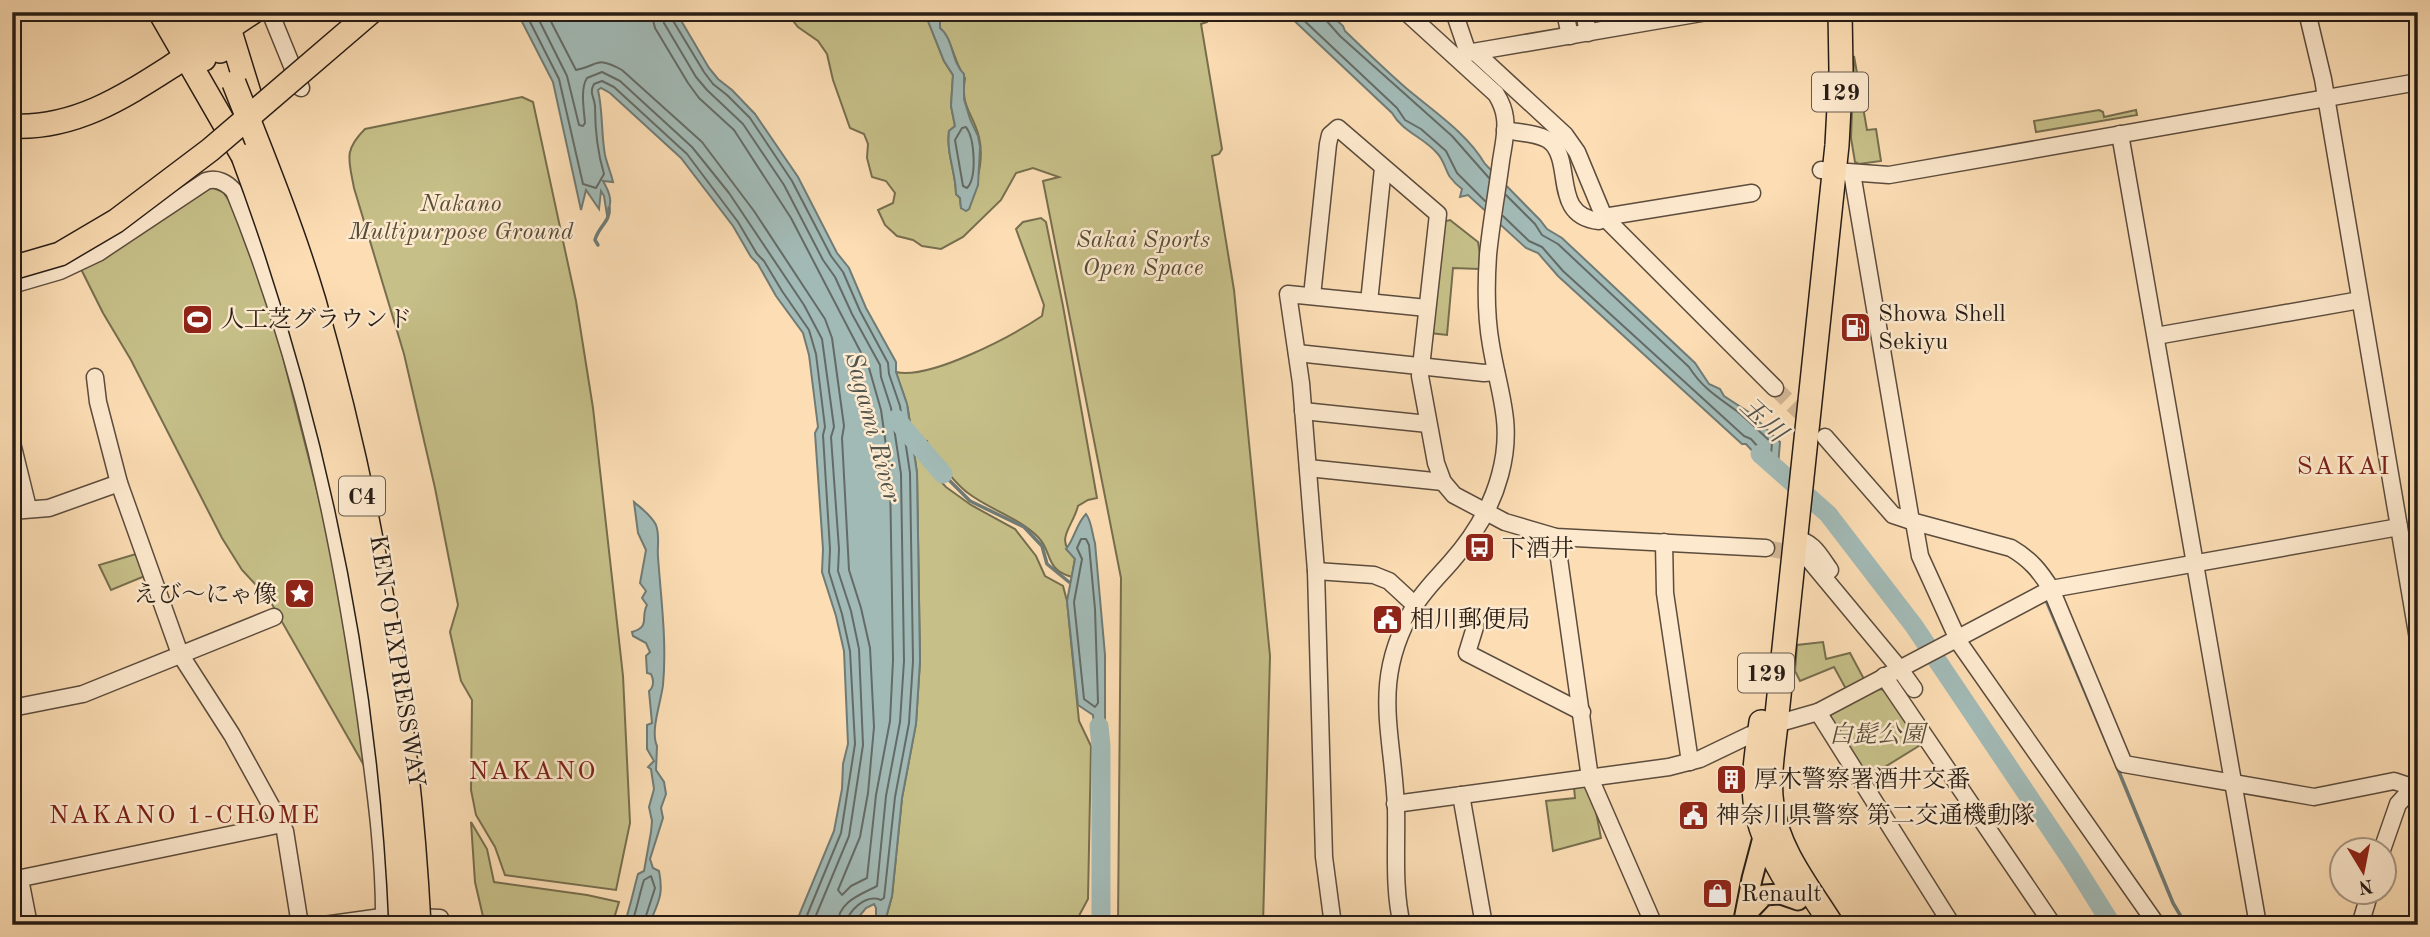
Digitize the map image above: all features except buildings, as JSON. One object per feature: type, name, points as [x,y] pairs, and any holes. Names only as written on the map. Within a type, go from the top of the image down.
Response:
[{"type":"highway","points":[[160,12],[243,156]]},
{"type":"highway","name":"KEN-O EXPRESSWAY","points":[[183,12],[243,156],[270,229],[317,381],[354,539],[383,708],[399,866],[390,922]]},
{"type":"highway","name":"KEN-O EXPRESSWAY","points":[[203,12],[260,148],[313,300],[351,449],[399,696],[429,921]]},
{"type":"highway","points":[[223,12],[305,264],[313,300]]},
{"type":"highway","points":[[12,126],[49,125],[103,108],[253,12]]},
{"type":"highway","points":[[12,268],[60,254],[116,221],[210,150],[372,12]]},
{"type":"highway","name":"129","points":[[1826,12],[1836,172]]},
{"type":"highway","name":"129","points":[[1814,925],[1776,864],[1757,811],[1754,787],[1767,730],[1808,434],[1836,172],[1841,70],[1840,12]]},
{"type":"highway","name":"129","points":[[1795,532],[1767,730],[1772,806],[1785,846],[1832,925]]},
{"type":"main road","points":[[1744,920],[1772,806]]},
{"type":"main road","points":[[1744,920],[1752,905],[1764,895],[1781,894],[1798,900]]},
{"type":"street","points":[[270,12],[301,88]]},
{"type":"street","points":[[1406,12],[1467,56],[1565,135],[1577,152],[1604,217],[1776,388]]},
{"type":"street","points":[[1402,925],[1397,898],[1395,804],[1387,734],[1387,693],[1397,642],[1426,590],[1465,545],[1487,513],[1506,445],[1504,404],[1488,325],[1490,243],[1505,114],[1500,100],[1467,56],[1454,12]]},
{"type":"street","points":[[1565,12],[1570,36]]},
{"type":"street","points":[[1584,12],[1588,33]]},
{"type":"street","points":[[1467,56],[1588,33],[1627,19],[1707,12]]},
{"type":"street","points":[[2307,12],[2326,98],[2418,639]]},
{"type":"street","points":[[2157,925],[1954,639],[1920,556],[1836,172],[1889,175],[2418,82]]},
{"type":"street","points":[[1312,296],[1330,135],[1338,128],[1438,214],[1420,376],[1436,463],[1443,482],[1454,495],[1504,522],[1556,537],[1766,548]]},
{"type":"street","points":[[2120,134],[2258,925]]},
{"type":"street","points":[[1504,137],[1542,137],[1551,142],[1557,151],[1567,198],[1573,207],[1590,220],[1599,221],[1604,217],[1752,193]]},
{"type":"street","points":[[1369,302],[1383,168]]},
{"type":"street","points":[[12,285],[60,271],[98,253],[206,181],[226,183],[234,191],[282,322],[316,451],[343,573],[373,770],[390,922]]},
{"type":"street","points":[[1333,925],[1324,858],[1316,571],[1303,411],[1288,294],[1427,308]]},
{"type":"street","points":[[2156,336],[2360,300]]},
{"type":"street","points":[[1297,353],[1421,367],[1496,372]]},
{"type":"street","points":[[95,377],[98,402],[119,483],[180,654],[232,734],[282,824],[290,852],[300,925]]},
{"type":"street","points":[[1303,411],[1428,424]]},
{"type":"street","points":[[1808,434],[1893,515],[1914,525],[2011,548],[2037,567],[2051,589],[2124,764],[2314,797],[2394,782],[2415,785]]},
{"type":"street","points":[[12,443],[20,510],[49,508],[119,483]]},
{"type":"street","points":[[1308,468],[1443,482]]},
{"type":"street","points":[[1395,804],[1690,762],[1750,735],[1818,712],[2051,589],[2399,527]]},
{"type":"street","points":[[1795,532],[1814,548],[1852,600],[1847,605],[1902,667],[1914,689]]},
{"type":"street","points":[[1556,537],[1583,712],[1590,778],[1649,923]]},
{"type":"street","points":[[1664,542],[1665,593],[1690,762]]},
{"type":"street","points":[[1316,571],[1374,575],[1389,581],[1415,606]]},
{"type":"street","points":[[12,708],[83,694],[274,617]]},
{"type":"street","points":[[1475,627],[1467,653],[1583,712]]},
{"type":"street","points":[[1884,676],[2053,925]]},
{"type":"street","points":[[1818,712],[1952,925]]},
{"type":"street","points":[[2387,836],[2398,804],[2415,785]]},
{"type":"street","points":[[1461,795],[1483,925]]},
{"type":"street","points":[[29,925],[16,879],[282,824]]},
{"type":"street","points":[[2360,925],[2366,906]]},
{"type":"street","points":[[324,925],[429,921]]},
{"type":"green space","name":"Sakai Sports Open Space","points":[[786,12],[921,12],[928,21],[944,61],[953,75],[951,106],[955,126],[949,131],[949,147],[956,194],[960,198],[961,208],[969,209],[980,165],[981,147],[964,96],[965,78],[933,12],[1207,12],[1207,22],[1201,24],[1222,149],[1219,154],[1212,156],[1234,290],[1270,656],[1263,925],[1118,925],[1121,578],[1043,181],[1059,177],[1033,168],[1016,173],[1001,200],[963,237],[941,249],[922,246],[913,240],[897,236],[885,225],[878,210],[893,203],[895,193],[886,181],[872,177],[867,158],[868,144],[864,134],[850,128],[827,54],[818,41],[798,27]]},
{"type":"green space","points":[[1854,56],[1867,130],[1876,129],[1881,161],[1859,164],[1855,162],[1851,138]]},
{"type":"green space","name":"Nakano Multipurpose Ground","points":[[522,97],[533,102],[576,301],[593,408],[623,676],[630,823],[616,890],[505,875],[495,847],[476,815],[471,790],[472,700],[461,681],[450,632],[458,605],[435,488],[404,354],[354,188],[349,163],[353,144],[365,129]]},
{"type":"green space","points":[[2099,110],[2104,117],[2136,110],[2137,115],[2036,132],[2034,121]]},
{"type":"green space","points":[[211,187],[223,192],[237,212],[274,322],[337,569],[366,769],[269,599],[242,570],[222,538],[80,267]]},
{"type":"green space","points":[[1041,218],[1046,222],[1063,306],[1097,498],[1078,506],[1066,533],[1066,545],[1075,558],[1072,577],[1063,574],[1053,565],[1043,543],[1030,530],[962,488],[928,448],[927,441],[916,436],[896,372],[911,373],[949,363],[992,345],[1042,316],[1044,305],[1016,229],[1023,222]]},
{"type":"green space","points":[[1450,220],[1478,242],[1480,254],[1479,269],[1453,268],[1447,335],[1430,333],[1442,222]]},
{"type":"green space","points":[[914,452],[946,487],[971,505],[1015,529],[1036,556],[1045,576],[1063,586],[1067,601],[1079,721],[1091,746],[1088,899],[1074,925],[884,925],[892,896],[902,798],[916,723],[920,661],[917,473]]},
{"type":"green space","points":[[136,554],[145,576],[111,590],[99,565]]},
{"type":"green space","points":[[1823,642],[1826,659],[1850,653],[1864,679],[1846,689],[1834,667],[1800,681],[1795,671],[1797,645]]},
{"type":"green space","name":"白髭公園","points":[[1879,689],[1885,690],[1922,744],[1867,778],[1830,720],[1832,711]]},
{"type":"green space","points":[[1574,787],[1588,788],[1594,801],[1601,838],[1553,851],[1546,801],[1575,798]]},
{"type":"green space","points":[[471,822],[487,849],[494,882],[619,902],[612,925],[485,925],[475,882]]},
{"type":"water","name":"Sagami River","points":[[517,12],[676,12],[709,68],[755,114],[798,177],[837,253],[849,268],[866,308],[896,362],[896,372],[907,404],[917,473],[920,661],[916,724],[902,798],[892,896],[884,925],[876,925],[874,904],[866,908],[852,925],[795,925],[834,831],[848,744],[844,651],[822,572],[823,549],[815,433],[818,427],[809,355],[803,333],[776,296],[733,226],[681,158],[610,93],[601,88],[598,90],[604,147],[613,182],[603,181],[609,194],[610,206],[607,215],[601,191],[599,209],[586,190],[581,210],[553,82]]},
{"type":"water","points":[[921,12],[933,12],[940,22],[940,28],[948,38],[964,74],[964,99],[980,147],[978,185],[966,211],[961,208],[960,198],[956,194],[949,147],[949,131],[955,126],[951,106],[953,75],[944,61],[928,21]]},
{"type":"water","points":[[1285,12],[1328,12],[1390,74],[1459,132],[1485,164],[1547,229],[1562,238],[1695,363],[1709,384],[1720,389],[1724,396],[1750,413],[1780,442],[1777,478],[1746,444],[1742,444],[1558,276],[1538,253],[1526,248],[1468,195],[1460,197],[1462,189],[1450,177],[1437,153],[1402,125]]},
{"type":"water","points":[[634,502],[652,518],[657,529],[664,637],[663,685],[655,740],[656,770],[664,782],[666,794],[661,808],[663,818],[650,859],[653,868],[659,871],[661,887],[649,925],[624,925],[638,874],[644,871],[652,821],[649,807],[654,789],[651,769],[648,767],[654,761],[647,749],[647,725],[652,723],[649,691],[653,681],[651,674],[647,673],[646,656],[650,652],[646,643],[633,636],[632,632],[643,624],[647,605],[642,598],[646,591],[640,583],[646,550],[638,533]]},
{"type":"water","points":[[1086,514],[1095,543],[1105,655],[1105,752],[1099,752],[1096,748],[1093,715],[1078,705],[1067,601],[1075,559],[1066,549]]},
{"type":"waterway","points":[[598,245],[595,240],[608,217],[609,208]]},
{"type":"waterway","name":"Sagami River","points":[[896,419],[943,474]]},
{"type":"waterway","name":"玉川","points":[[1760,454],[1828,514],[1914,626],[2112,925]]},
{"type":"waterway","points":[[943,474],[970,501],[1024,527],[1042,546],[1047,564],[1069,582]]},
{"type":"waterway","points":[[2046,600],[2111,753]]},
{"type":"waterway","points":[[1099,726],[1101,925]]},
{"type":"waterway","points":[[2117,767],[2173,903],[2186,925]]},
{"type":"tunnel","points":[[1775,388],[1811,423]]},
{"type":"tunnel","points":[[1766,548],[1803,555]]},
{"type":"place","name":"人工芝グラウンド","points":[[197,319]]},
{"type":"place","name":"Showa Shell Sekiyu","points":[[1855,327]]},
{"type":"place","name":"下酒井","points":[[1479,548]]},
{"type":"place","name":"えび～にゃ像","points":[[300,594]]},
{"type":"place","name":"相川郵便局","points":[[1387,619]]},
{"type":"place","name":"厚木警察署酒井交番","points":[[1731,779]]},
{"type":"place","name":"神奈川県警察 第二交通機動隊","points":[[1693,815]]},
{"type":"place","name":"Renault","points":[[1718,893]]},
{"type":"district","name":"SAKAI","points":[[2344,465]]},
{"type":"district","name":"NAKANO","points":[[533,770]]},
{"type":"district","name":"NAKANO 1-CHOME","points":[[185,814]]}]
